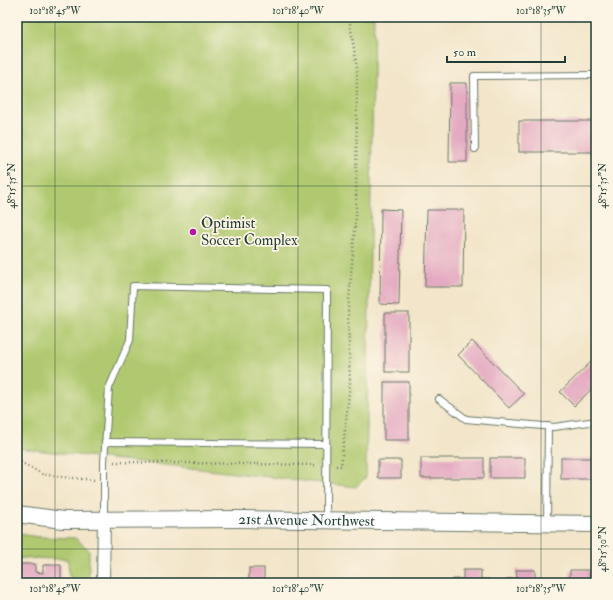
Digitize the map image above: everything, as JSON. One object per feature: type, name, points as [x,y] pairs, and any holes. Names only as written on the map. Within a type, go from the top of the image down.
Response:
[{"type":"street","name":"21st Avenue Northwest","points":[[17,514],[63,520],[326,520],[596,524]]},
{"type":"street","points":[[103,583],[104,520]]},
{"type":"lane","points":[[475,148],[474,76],[596,75]]},
{"type":"lane","points":[[104,520],[103,480],[110,388],[130,340],[133,286],[327,290],[326,520]]},
{"type":"lane","points":[[439,399],[466,419],[554,427],[596,421]]},
{"type":"lane","points":[[547,524],[548,426]]},
{"type":"lane","points":[[105,442],[326,444]]},
{"type":"path","points":[[104,462],[341,466],[350,384],[348,312],[356,215],[357,68],[349,17]]},
{"type":"path","points":[[17,460],[42,474],[62,478],[103,480]]},
{"type":"green space","name":"Optimist Soccer Complex","points":[[17,17],[374,17],[366,477],[356,487],[17,448]]},
{"type":"green space","points":[[17,534],[40,537],[75,538],[89,550],[89,583],[82,583],[69,576],[68,559],[17,558]]},
{"type":"building","points":[[450,83],[467,83],[467,162],[449,162]]},
{"type":"building","points":[[519,121],[596,121],[596,152],[519,152]]},
{"type":"building","points":[[381,209],[401,210],[399,305],[380,304]]},
{"type":"building","points":[[427,210],[464,210],[463,287],[425,287]]},
{"type":"building","points":[[385,313],[409,313],[409,372],[385,372]]},
{"type":"building","points":[[472,341],[524,394],[509,408],[458,355]]},
{"type":"building","points":[[596,357],[596,385],[574,406],[560,392]]},
{"type":"building","points":[[384,382],[409,382],[409,440],[384,440]]},
{"type":"building","points":[[421,458],[484,458],[484,478],[421,478]]},
{"type":"building","points":[[490,458],[525,458],[525,478],[490,478]]},
{"type":"building","points":[[561,458],[595,458],[595,479],[561,479]]},
{"type":"building","points":[[378,460],[401,460],[401,478],[378,478]]},
{"type":"building","points":[[17,564],[35,564],[35,572],[43,573],[43,565],[61,565],[61,583],[17,583]]},
{"type":"building","points":[[249,568],[264,568],[264,580],[249,580]]},
{"type":"building","points":[[463,570],[481,570],[481,579],[490,579],[490,583],[453,583],[453,579],[463,579]]},
{"type":"building","points":[[516,570],[535,570],[535,579],[545,579],[545,583],[507,583],[507,579],[517,579]]},
{"type":"building","points":[[570,570],[589,570],[589,579],[596,579],[596,583],[561,583],[561,579],[570,579]]},
{"type":"place","name":"Optimist Soccer Complex","points":[[193,232]]}]
